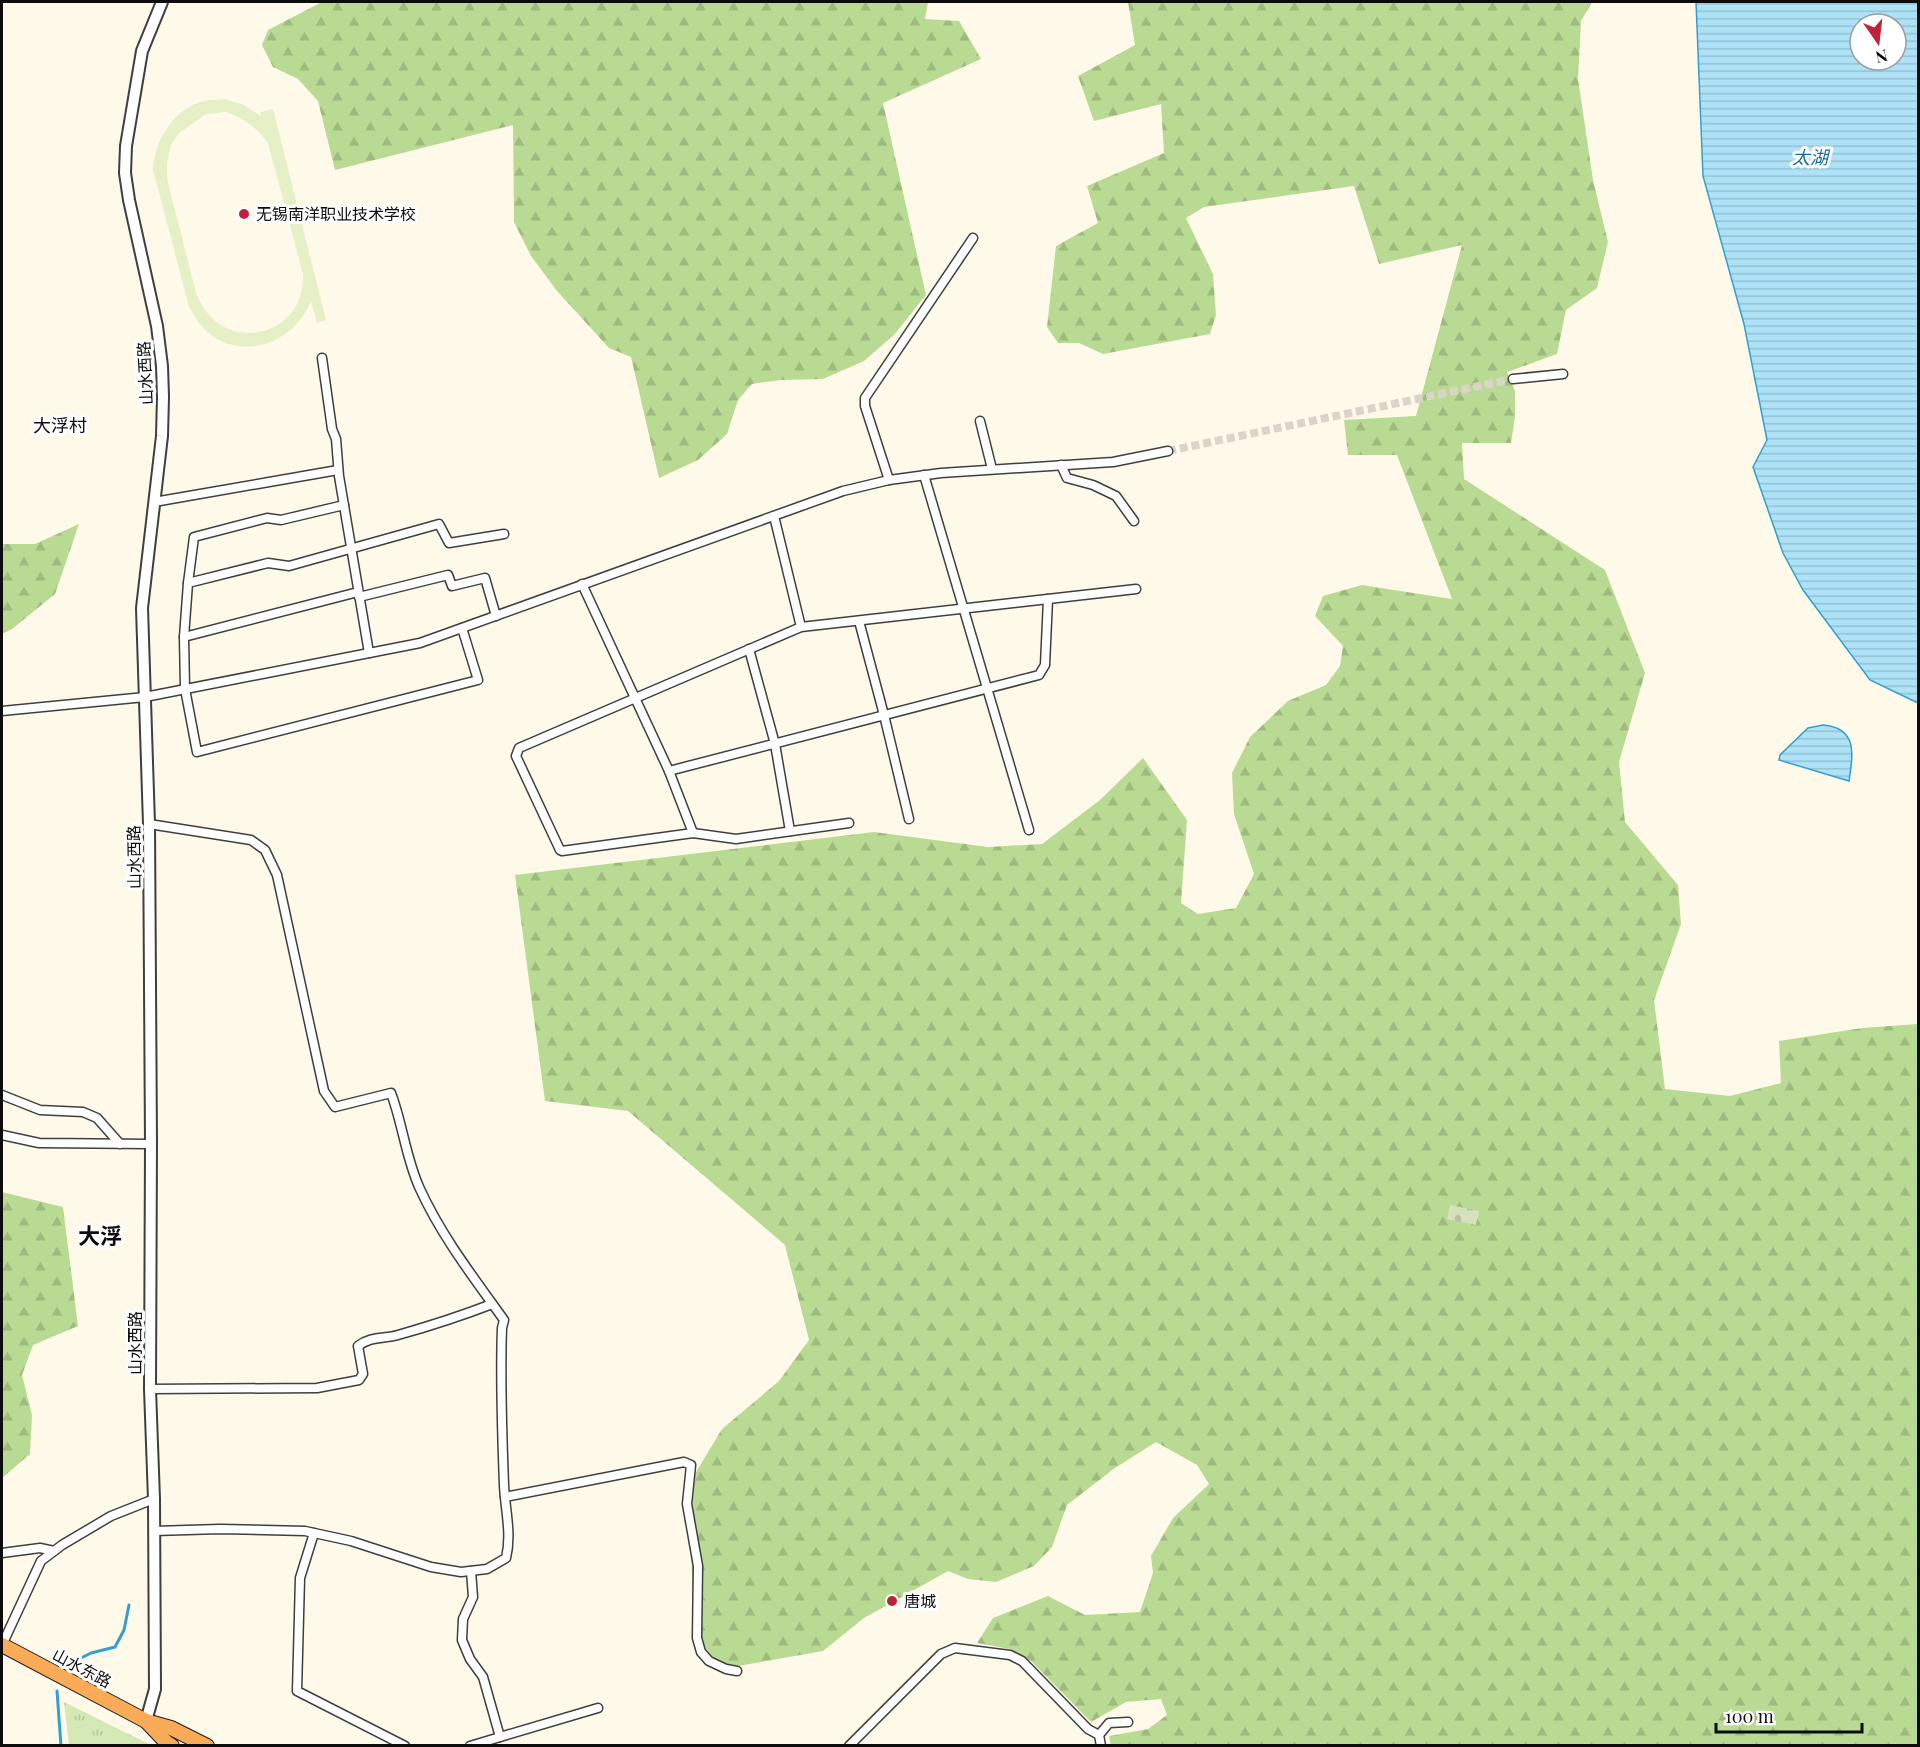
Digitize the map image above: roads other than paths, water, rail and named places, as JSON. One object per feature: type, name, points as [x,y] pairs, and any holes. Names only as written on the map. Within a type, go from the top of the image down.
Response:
[{"type":"highway","name":"山水东路","points":[[2,1645],[146,1721],[171,1728],[207,1746]]},
{"type":"highway","name":"山水东路","points":[[146,1721],[172,1746]]},
{"type":"street","name":"山水西路","points":[[146,1721],[155,1689],[154,1499],[150,1389],[149,824],[142,608],[162,436],[162,366],[157,326],[125,172],[126,146],[142,51],[162,2]]},
{"type":"street","points":[[889,480],[865,406],[865,398],[973,238]]},
{"type":"street","points":[[322,358],[332,429],[336,439],[338,470],[369,653]]},
{"type":"street","points":[[1513,379],[1563,374]]},
{"type":"street","points":[[980,421],[992,469]]},
{"type":"street","points":[[2,711],[145,697],[420,643],[843,491],[889,480],[992,469],[1113,462],[1168,451]]},
{"type":"street","points":[[1061,465],[1067,478],[1093,485],[1116,496],[1134,521]]},
{"type":"street","points":[[154,502],[338,470]]},
{"type":"street","points":[[924,475],[1029,830]]},
{"type":"street","points":[[344,505],[281,520],[267,518],[194,537],[184,637],[185,689],[197,752],[478,680],[462,628]]},
{"type":"street","points":[[774,516],[801,627]]},
{"type":"street","points":[[188,583],[268,563],[289,566],[439,524],[449,543],[504,534]]},
{"type":"street","points":[[184,637],[359,594],[448,575],[452,586],[485,578],[496,616]]},
{"type":"street","points":[[582,585],[669,771],[693,833]]},
{"type":"street","points":[[849,823],[735,839],[693,833],[560,850],[516,756],[519,748],[801,627],[1136,589]]},
{"type":"street","points":[[669,771],[1039,675],[1046,665],[1048,599]]},
{"type":"street","points":[[859,621],[909,819]]},
{"type":"street","points":[[749,650],[775,744],[790,831]]},
{"type":"street","points":[[149,824],[251,840],[265,850],[277,875],[324,1091],[335,1107],[391,1093],[398,1112],[406,1153],[420,1189],[451,1247],[504,1320],[500,1377],[509,1545],[506,1558],[487,1569],[461,1572],[431,1567],[351,1541],[305,1531],[219,1529],[154,1531]]},
{"type":"street","points":[[2,1095],[40,1110],[83,1112],[97,1118],[120,1144]]},
{"type":"street","points":[[2,1135],[39,1143],[151,1144]]},
{"type":"street","points":[[150,1389],[317,1388],[359,1380],[363,1374],[358,1346],[367,1339],[393,1336],[458,1318],[492,1304]]},
{"type":"street","points":[[505,1497],[684,1462],[691,1464],[687,1504],[698,1566],[697,1638],[701,1652],[709,1661],[726,1670],[737,1671]]},
{"type":"street","points":[[2,1645],[41,1561],[111,1516],[154,1499]]},
{"type":"street","points":[[314,1533],[300,1578],[297,1691],[405,1746]]},
{"type":"street","points":[[2,1552],[40,1548],[54,1551]]},
{"type":"street","points":[[471,1571],[473,1596],[463,1619],[462,1640],[470,1659],[483,1677],[500,1737]]},
{"type":"street","points":[[849,1746],[941,1654],[955,1648],[1010,1655],[1022,1661],[1088,1729],[1099,1735]]},
{"type":"street","points":[[470,1746],[598,1708]]},
{"type":"street","points":[[1099,1735],[1109,1723],[1128,1722]]},
{"type":"street","points":[[1099,1735],[1101,1746]]},
{"type":"water","name":"太湖","points":[[1696,2],[1918,2],[1918,703],[1870,680],[1803,590],[1783,553],[1753,467],[1767,440],[1744,324],[1703,176]]},
{"type":"water","points":[[1823,725],[1834,727],[1848,737],[1852,752],[1849,781],[1779,760],[1780,755],[1808,728]]},
{"type":"waterway","points":[[71,1663],[91,1653],[115,1647],[124,1630],[129,1605]]},
{"type":"waterway","points":[[57,1691],[61,1746]]},
{"type":"tunnel","points":[[1168,451],[1513,379]]},
{"type":"place","name":"无锡南洋职业技术学校","points":[[244,214]]},
{"type":"place","name":"唐城","points":[[892,1601]]},
{"type":"district","name":"大浮村","points":[[60,426]]},
{"type":"district","name":"大浮","points":[[100,1236]]}]
